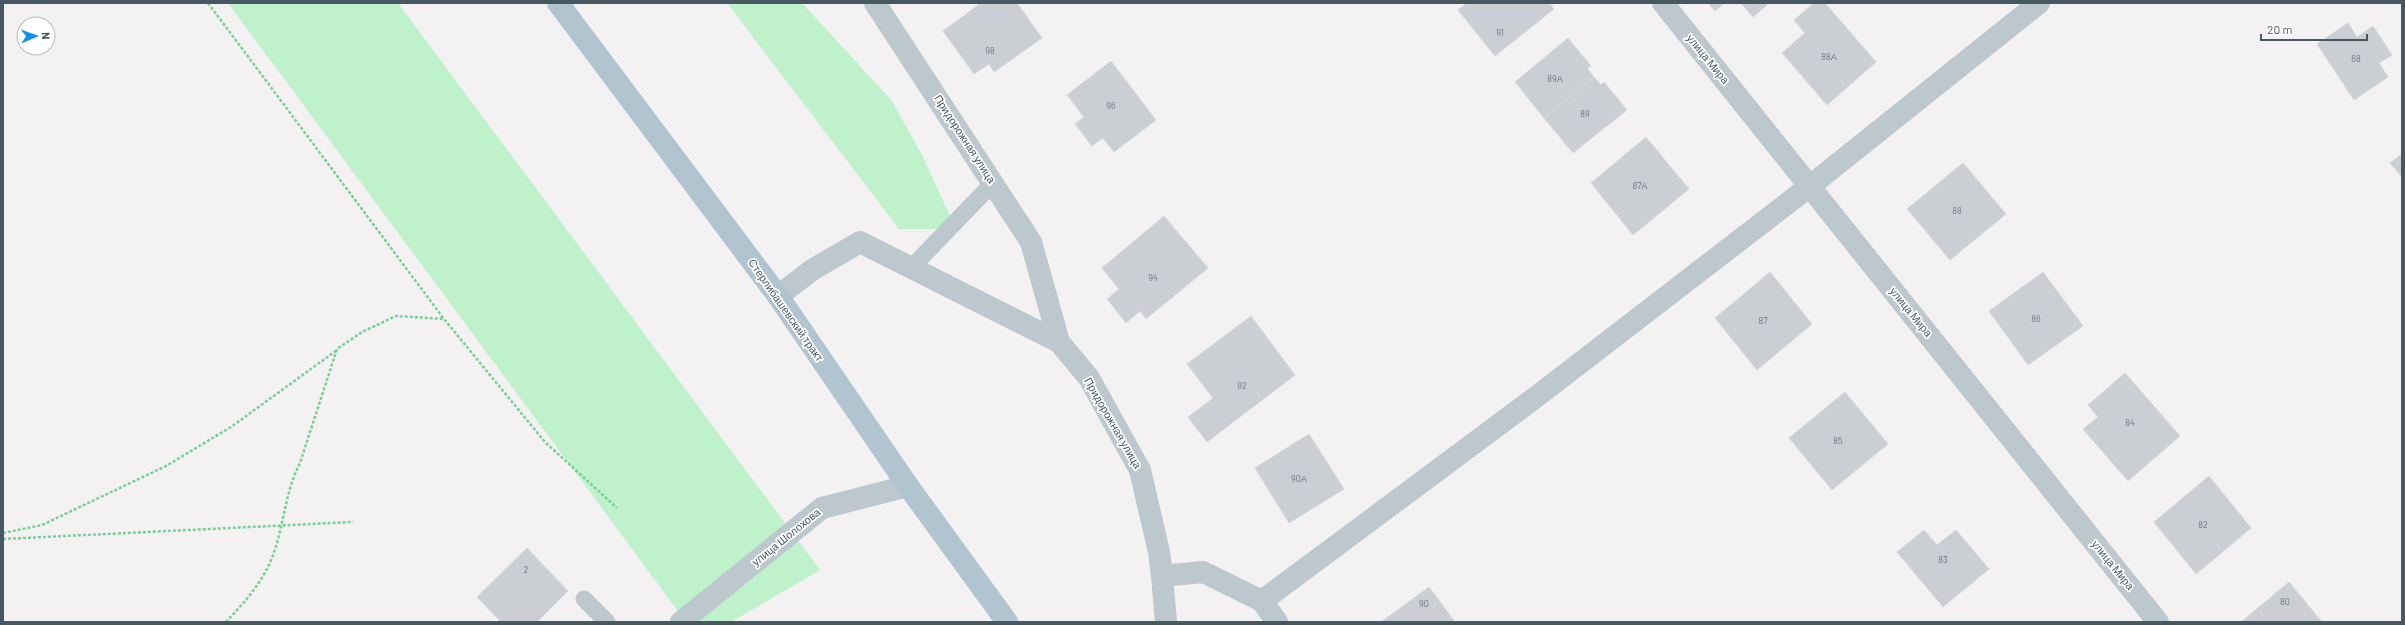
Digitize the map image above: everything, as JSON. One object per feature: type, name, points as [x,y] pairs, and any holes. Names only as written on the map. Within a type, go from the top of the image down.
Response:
[{"type":"main road","name":"Стерлибашевский тракт","points":[[558,3],[778,296],[908,486],[1007,622]]},
{"type":"street","name":"Придорожная улица","points":[[875,3],[994,182],[1031,242],[1059,342],[1089,378],[1140,470],[1159,552],[1166,622]]},
{"type":"street","name":"улица Мира","points":[[1663,3],[2158,622]]},
{"type":"street","points":[[1262,601],[1536,397],[1810,186],[2039,3]]},
{"type":"street","points":[[778,296],[812,270],[860,242],[1059,342]]},
{"type":"street","name":"улица Шолохова","points":[[681,622],[822,508],[908,486]]},
{"type":"street","points":[[1162,576],[1203,572],[1262,601],[1277,622]]},
{"type":"lane","points":[[912,267],[994,182]]},
{"type":"lane","points":[[584,599],[607,622]]},
{"type":"path","points":[[208,3],[444,319],[545,442],[617,508]]},
{"type":"path","points":[[3,533],[42,525],[166,466],[231,427],[362,332],[396,316],[444,319]]},
{"type":"path","points":[[226,622],[240,608],[272,560],[291,480],[300,463],[337,349]]},
{"type":"path","points":[[3,539],[352,522]]},
{"type":"green space","points":[[228,3],[398,3],[820,570],[731,622],[686,622]]},
{"type":"green space","points":[[727,3],[802,3],[892,101],[923,157],[956,229],[899,229]]},
{"type":"building","points":[[981,3],[1017,3],[1042,38],[994,72],[989,64],[974,74],[943,31]]},
{"type":"building","points":[[1467,3],[1549,3],[1554,9],[1495,56],[1458,10]]},
{"type":"building","points":[[1708,3],[1724,3],[1715,11]]},
{"type":"building","points":[[1741,3],[1769,3],[1753,17]]},
{"type":"building","points":[[1814,3],[1825,3],[1876,62],[1827,105],[1782,53],[1805,33],[1794,20]]},
{"type":"building","points":[[2348,23],[2357,37],[2373,26],[2392,55],[2379,63],[2388,77],[2354,100],[2317,44]]},
{"type":"building","points":[[1568,38],[1591,66],[1587,68],[1594,77],[1544,118],[1515,82]]},
{"type":"building","points":[[1111,61],[1156,120],[1114,152],[1103,138],[1092,146],[1075,124],[1084,117],[1067,95]]},
{"type":"building","points":[[1594,77],[1601,85],[1604,82],[1627,110],[1573,153],[1544,118]]},
{"type":"building","points":[[1646,137],[1689,189],[1633,235],[1591,183]]},
{"type":"building","points":[[2402,154],[2402,177],[2390,163]]},
{"type":"building","points":[[1963,163],[2006,214],[1950,260],[1907,209]]},
{"type":"building","points":[[1164,216],[1208,268],[1146,319],[1140,311],[1126,323],[1107,299],[1119,289],[1102,268]]},
{"type":"building","points":[[1770,272],[1812,324],[1757,370],[1715,318]]},
{"type":"building","points":[[2043,272],[2083,326],[2028,365],[1989,311]]},
{"type":"building","points":[[1251,316],[1295,375],[1207,442],[1188,417],[1213,398],[1187,364]]},
{"type":"building","points":[[2125,373],[2180,436],[2128,481],[2083,429],[2098,417],[2088,405]]},
{"type":"building","points":[[1845,392],[1888,444],[1832,490],[1789,438]]},
{"type":"building","points":[[1309,434],[1344,489],[1289,523],[1255,468]]},
{"type":"building","points":[[2209,476],[2251,528],[2196,574],[2154,522]]},
{"type":"building","points":[[1924,530],[1937,545],[1956,530],[1989,569],[1943,607],[1897,552]]},
{"type":"building","points":[[527,548],[568,591],[537,622],[501,622],[477,597]]},
{"type":"building","points":[[2289,582],[2322,622],[2241,622]]},
{"type":"building","points":[[1429,587],[1455,622],[1381,622]]}]
